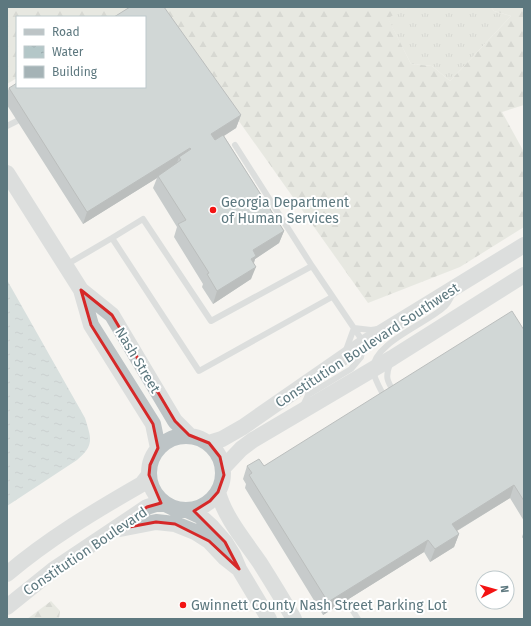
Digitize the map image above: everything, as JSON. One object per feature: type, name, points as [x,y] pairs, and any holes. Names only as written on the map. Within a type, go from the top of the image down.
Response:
[{"type":"street","name":"Nash Street","points":[[7,173],[81,290],[91,325],[153,424],[158,448]]},
{"type":"street","name":"Constitution Boulevard Southwest","points":[[208,443],[222,439],[243,427],[342,359],[362,339],[389,328],[524,245]]},
{"type":"street","name":"Constitution Boulevard Southwest","points":[[223,468],[242,448],[373,370],[524,275]]},
{"type":"street","name":"Nash Street","points":[[81,290],[112,315],[175,421],[189,435]]},
{"type":"street","points":[[189,435],[208,443],[220,457],[223,468],[222,484],[218,492],[210,501],[199,508],[187,510],[176,509],[166,504],[152,487],[149,475],[153,456],[158,448],[177,436],[189,435]]},
{"type":"street","name":"Constitution Boulevard","points":[[7,574],[38,549],[142,484],[149,475]]},
{"type":"street","points":[[218,492],[228,515],[294,619]]},
{"type":"street","name":"Constitution Boulevard","points":[[7,607],[53,570],[147,507],[156,504],[166,504]]},
{"type":"street","points":[[187,510],[200,516],[225,542],[234,555],[239,569],[270,619]]},
{"type":"street","points":[[113,530],[156,522],[175,524],[195,532],[209,541],[225,558],[239,569]]},
{"type":"lane","points":[[7,126],[17,121]]},
{"type":"lane","points":[[235,145],[332,297],[362,339],[361,357],[350,369],[308,396],[299,413]]},
{"type":"lane","points":[[66,265],[143,219],[211,321],[312,266]]},
{"type":"lane","points":[[112,238],[199,371],[332,297]]},
{"type":"lane","points":[[386,399],[378,386],[373,370],[377,354],[393,341],[445,307],[457,286]]},
{"type":"lane","points":[[354,328],[362,339]]},
{"type":"lane","points":[[354,328],[362,339]]},
{"type":"lane","points":[[392,358],[386,373],[388,382],[395,394]]},
{"type":"lane","points":[[352,382],[367,379],[378,386]]},
{"type":"lane","points":[[346,600],[358,619]]},
{"type":"highlighted area","points":[[81,290],[112,315],[175,421],[189,435],[209,443],[220,457],[224,475],[218,492],[210,501],[194,511],[225,542],[239,569],[209,541],[175,524],[156,522],[113,530],[147,507],[161,503],[149,475],[150,465],[158,448],[153,424],[91,325]]},
{"type":"green space","points":[[7,7],[138,7],[123,16],[16,16],[16,79],[7,84]]},
{"type":"green space","points":[[158,7],[409,7],[388,18],[411,64],[432,66],[450,81],[511,16],[494,11],[491,7],[524,7],[524,105],[502,112],[524,152],[524,227],[460,267],[368,303]]},
{"type":"green space","points":[[409,7],[491,7],[494,11],[511,16],[450,81],[432,66],[411,64],[387,17]]},
{"type":"green space","points":[[51,601],[60,611],[59,619],[27,619]]},
{"type":"water","points":[[7,280],[85,418],[90,441],[87,450],[77,460],[7,506]]},
{"type":"building","points":[[130,7],[164,7],[241,115],[211,134],[215,140],[223,135],[284,231],[253,250],[256,256],[251,259],[256,267],[217,291],[207,274],[209,273],[178,224],[186,220],[158,176],[181,160],[179,157],[191,149],[190,148],[87,212],[9,88],[16,84],[16,88],[146,88],[146,16],[116,16]]},
{"type":"building","points":[[512,311],[524,330],[524,501],[514,485],[452,524],[459,534],[435,549],[428,540],[328,602],[249,475],[252,473],[247,466],[259,459],[264,466]]},
{"type":"place","name":"Georgia Department of Human Services","points":[[213,210]]},
{"type":"place","name":"Gwinnett County Nash Street Parking Lot","points":[[183,605]]}]
